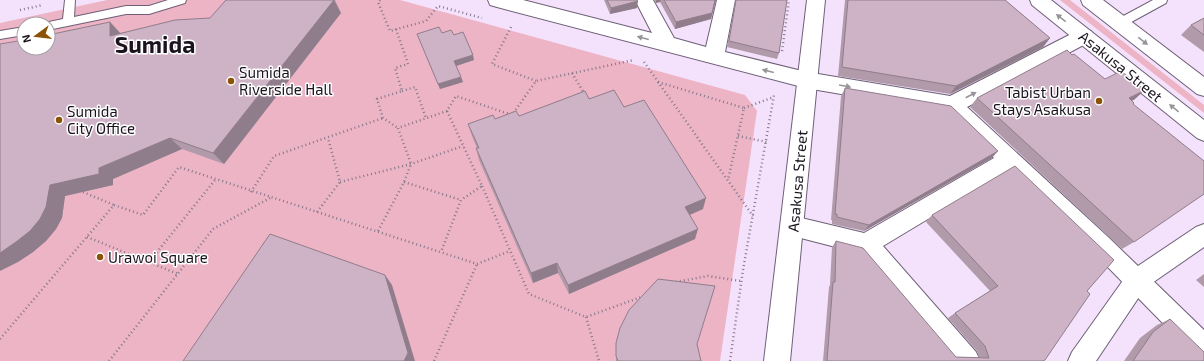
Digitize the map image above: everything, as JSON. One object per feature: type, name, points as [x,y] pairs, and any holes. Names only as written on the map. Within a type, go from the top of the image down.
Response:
[{"type":"street","points":[[498,0],[806,80],[952,105],[1137,280],[1204,347]]},
{"type":"street","points":[[644,0],[667,44]]},
{"type":"street","points":[[714,57],[726,0]]},
{"type":"street","name":"Asakusa Street","points":[[777,361],[793,226],[806,80],[816,0]]},
{"type":"street","name":"Asakusa Street","points":[[1038,0],[1204,132]]},
{"type":"street","points":[[1090,0],[1204,88]]},
{"type":"street","points":[[952,105],[1084,36]]},
{"type":"street","points":[[866,244],[1009,160]]},
{"type":"street","points":[[793,226],[866,244],[967,361]]},
{"type":"street","points":[[1081,361],[1137,280],[1204,234]]},
{"type":"lane","points":[[68,22],[70,0]]},
{"type":"lane","points":[[56,24],[126,10],[149,10],[181,0]]},
{"type":"lane","points":[[1120,23],[1162,0]]},
{"type":"lane","points":[[0,35],[16,32]]},
{"type":"path","points":[[380,0],[378,2],[390,31],[426,21],[438,6]]},
{"type":"path","points":[[15,11],[44,5]]},
{"type":"path","points":[[512,26],[492,64],[536,81],[636,60]]},
{"type":"path","points":[[396,29],[408,64],[395,68],[402,91]]},
{"type":"path","points":[[644,62],[754,217]]},
{"type":"path","points":[[572,73],[585,96]]},
{"type":"path","points":[[398,128],[447,111],[456,96],[512,115],[536,81]]},
{"type":"path","points":[[658,82],[744,108],[774,97],[754,217],[741,281],[730,361]]},
{"type":"path","points":[[378,231],[404,182],[411,164],[398,128],[383,118],[377,99],[415,87],[426,118]]},
{"type":"path","points":[[728,181],[744,108]]},
{"type":"path","points":[[447,111],[482,186],[529,294],[586,317],[651,292]]},
{"type":"path","points":[[251,192],[274,156],[383,118]]},
{"type":"path","points":[[738,136],[767,142]]},
{"type":"path","points":[[328,138],[340,182]]},
{"type":"path","points":[[317,212],[340,182],[411,164],[463,146]]},
{"type":"path","points":[[83,192],[114,205],[142,214],[180,167],[251,192],[378,231],[477,264],[510,251]]},
{"type":"path","points":[[149,262],[215,180]]},
{"type":"path","points":[[404,182],[461,200]]},
{"type":"path","points":[[441,252],[461,200],[482,186]]},
{"type":"path","points":[[109,361],[213,229],[270,198]]},
{"type":"path","points":[[0,339],[114,205]]},
{"type":"path","points":[[87,237],[178,274]]},
{"type":"path","points":[[434,361],[477,264]]},
{"type":"path","points":[[674,282],[708,276],[741,281]]},
{"type":"path","points":[[586,317],[599,361]]},
{"type":"shaded area","points":[[107,0],[400,0],[745,95],[757,111],[720,361],[0,361],[0,23],[16,20],[16,56],[56,56],[56,16],[33,16]]},
{"type":"shaded area","points":[[1060,0],[1070,0],[1204,105],[1204,113]]},
{"type":"building","points":[[226,0],[334,0],[213,153],[170,138],[99,168],[99,174],[50,185],[46,207],[40,219],[30,231],[0,253],[0,44],[16,41],[16,56],[56,56],[56,33],[110,22],[110,36],[175,20],[210,18]]},
{"type":"building","points":[[607,0],[637,0],[638,1],[611,8]]},
{"type":"building","points":[[664,0],[715,0],[712,13],[676,22]]},
{"type":"building","points":[[736,0],[787,0],[779,53],[729,41]]},
{"type":"building","points":[[848,0],[1005,0],[1050,38],[956,86],[842,67]]},
{"type":"building","points":[[1204,18],[1204,35],[1191,25]]},
{"type":"building","points":[[439,27],[442,33],[451,30],[454,35],[463,32],[473,55],[454,61],[461,77],[438,84],[417,34]]},
{"type":"building","points":[[1067,50],[1105,79],[1121,71],[1145,90],[1129,98],[1134,103],[1133,104],[1204,161],[1204,194],[1134,242],[977,98]]},
{"type":"building","points":[[845,88],[951,106],[998,151],[869,225],[837,217],[837,214],[835,214]]},
{"type":"building","points":[[614,90],[624,107],[644,100],[706,198],[685,207],[698,229],[568,285],[557,263],[531,273],[476,148],[479,148],[468,124],[493,115],[495,119],[516,111],[519,116],[585,91],[589,99]]},
{"type":"building","points":[[1015,166],[1114,260],[1087,291],[1090,294],[1045,360],[827,361],[833,282],[835,282],[836,241],[863,248],[956,357],[989,358],[985,346],[955,313],[998,286],[932,215]]},
{"type":"building","points":[[270,234],[385,275],[408,353],[404,361],[183,361]]},
{"type":"building","points":[[658,279],[715,286],[697,344],[701,361],[618,361],[616,356],[616,343],[620,328],[629,310]]},
{"type":"building","points":[[1170,319],[1204,352],[1204,361],[1133,361],[1153,332]]},
{"type":"place","name":"Sumida Riverside Hall","points":[[231,81]]},
{"type":"place","name":"Tabist Urban Stays Asakusa","points":[[1099,101]]},
{"type":"place","name":"Sumida City Office","points":[[59,120]]},
{"type":"place","name":"Urawoi Square","points":[[100,257]]},
{"type":"district","name":"Sumida","points":[[155,44]]}]
